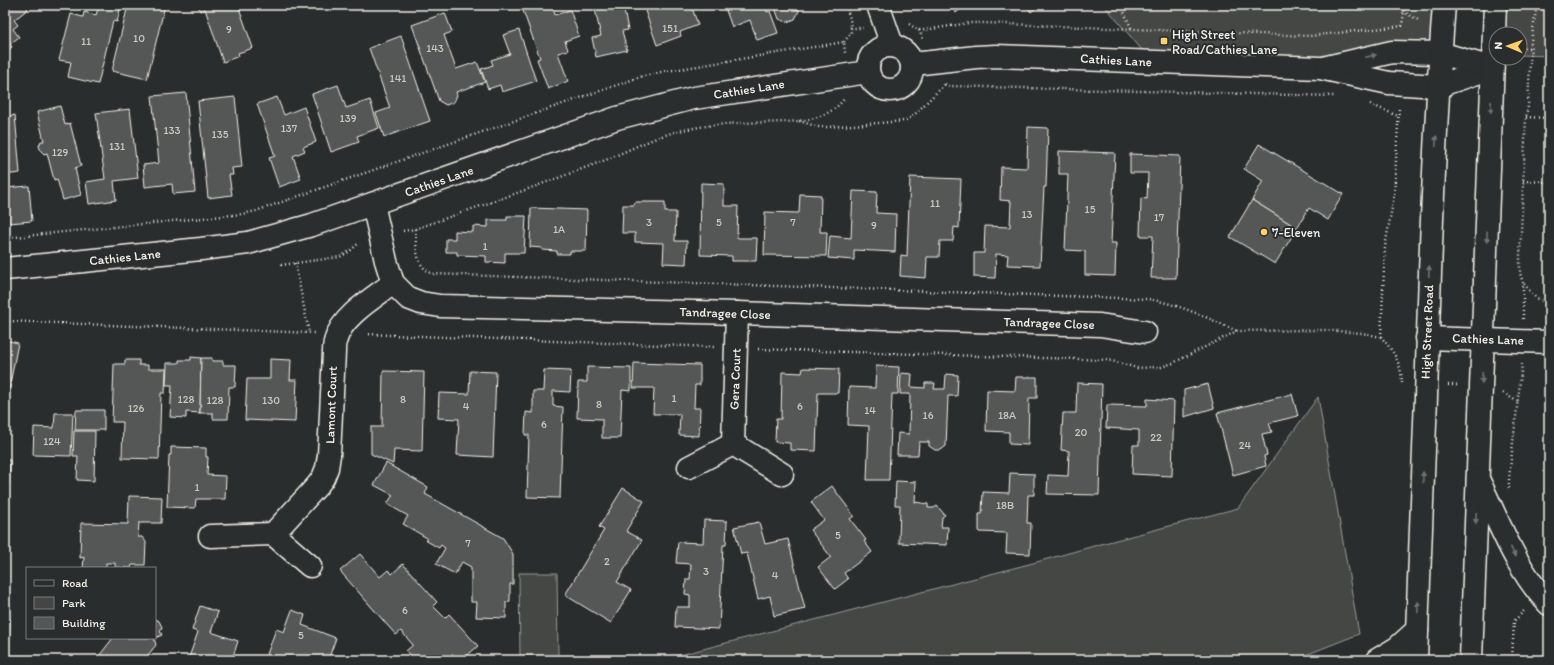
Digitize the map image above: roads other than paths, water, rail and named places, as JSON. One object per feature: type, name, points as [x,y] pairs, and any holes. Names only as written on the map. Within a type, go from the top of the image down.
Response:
[{"type":"main road","points":[[878,5],[892,45]]},
{"type":"main road","name":"High Street Road","points":[[1416,660],[1427,338],[1438,86],[1444,5]]},
{"type":"main road","points":[[1471,660],[1484,339],[1495,5]]},
{"type":"main road","points":[[892,45],[906,51],[913,64],[910,79],[905,85],[898,89],[890,90],[883,89],[876,85],[868,72],[870,59],[874,53],[879,49],[892,45]]},
{"type":"main road","name":"Cathies Lane","points":[[1320,68],[1392,52],[1440,53],[1492,68]]},
{"type":"main road","name":"Cathies Lane","points":[[913,64],[996,56],[1320,68],[1388,83],[1438,86],[1492,68]]},
{"type":"main road","name":"Cathies Lane","points":[[5,269],[248,243],[312,225],[617,118],[694,98],[868,72]]},
{"type":"main road","name":"Tandragee Close","points":[[373,204],[386,261],[393,283],[408,298],[421,303],[440,306],[737,313],[1100,325],[1145,332]]},
{"type":"main road","name":"Lamont Court","points":[[273,534],[317,486],[323,478],[327,468],[331,440],[334,352],[338,333],[348,318],[393,283]]},
{"type":"main road","name":"Gera Court","points":[[733,444],[737,313]]},
{"type":"main road","name":"Cathies Lane","points":[[1427,338],[1549,342]]},
{"type":"main road","points":[[689,467],[733,444],[782,474]]},
{"type":"main road","points":[[1478,479],[1517,560],[1528,579],[1538,606]]},
{"type":"main road","points":[[210,536],[273,534],[310,566]]},
{"type":"main road","points":[[1377,660],[1397,648],[1417,630]]},
{"type":"place","name":"High Street Road/Cathies Lane","points":[[1164,41]]},
{"type":"place","name":"7-Eleven","points":[[1264,232]]}]
